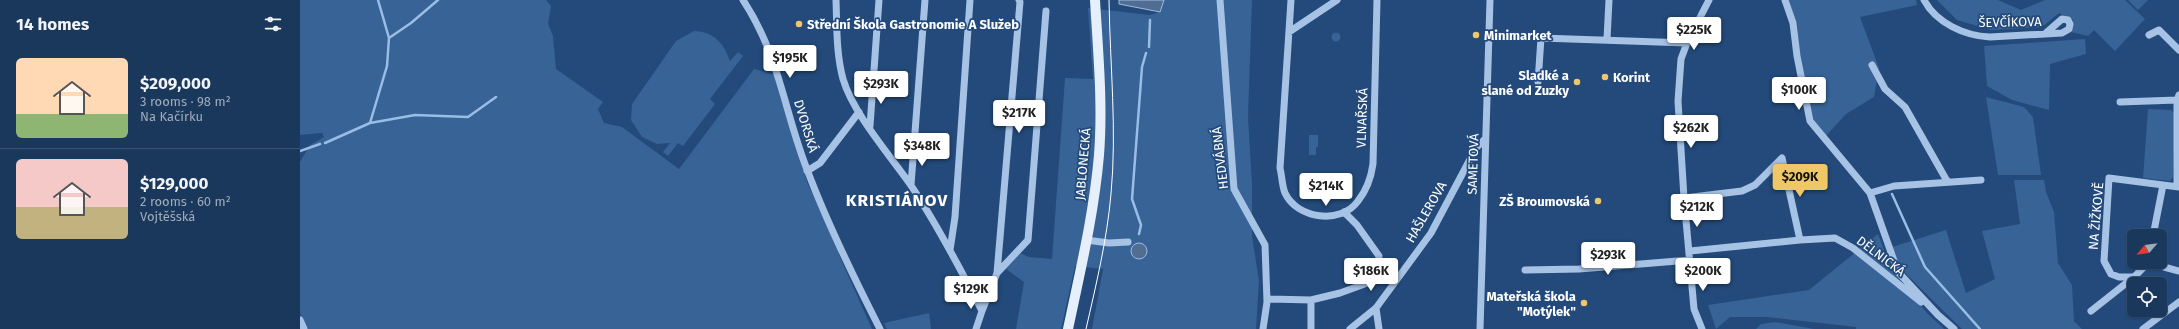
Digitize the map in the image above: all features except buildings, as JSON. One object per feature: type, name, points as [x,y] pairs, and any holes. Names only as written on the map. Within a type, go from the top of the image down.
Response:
[{"type":"main road","name":"JABLONECKÁ","points":[[1068,329],[1086,240],[1099,155],[1100,117],[1095,0]]},
{"type":"street","name":"DVORSKÁ","points":[[743,0],[763,33],[777,67],[807,171],[880,329]]},
{"type":"street","points":[[836,0],[838,53],[843,79],[859,112],[911,185],[950,250],[982,311]]},
{"type":"street","points":[[870,126],[880,0]]},
{"type":"street","points":[[911,185],[925,0]]},
{"type":"street","points":[[950,250],[955,216],[970,0]]},
{"type":"street","points":[[976,329],[997,273],[1019,0]]},
{"type":"street","name":"HEDVÁBNÁ","points":[[1220,0],[1234,189],[1265,245],[1267,298],[1263,329]]},
{"type":"street","name":"VLNAŘSKÁ","points":[[1291,0],[1280,168],[1285,193],[1296,206],[1307,213],[1327,216],[1344,212],[1358,202],[1369,183],[1372,169],[1377,0]]},
{"type":"street","points":[[1289,32],[1337,0]]},
{"type":"street","name":"SAMETOVÁ","points":[[1480,329],[1490,0]]},
{"type":"street","points":[[1606,39],[1610,0]]},
{"type":"street","points":[[1702,329],[1694,309],[1690,251],[1684,198],[1678,95],[1681,59],[1687,43],[1709,0]]},
{"type":"street","points":[[1785,0],[1793,23],[1797,56],[1810,122],[1870,193],[1898,272],[1938,315],[1954,329]]},
{"type":"street","name":"ŠEVČÍKOVA","points":[[1924,0],[1937,16],[1951,27],[1965,33],[1990,37],[2062,33],[2070,26],[2065,19],[2059,20],[2046,33]]},
{"type":"street","points":[[997,273],[1028,240],[1046,11]]},
{"type":"street","points":[[2149,35],[2159,30],[2179,50]]},
{"type":"street","points":[[1538,82],[1541,38],[1606,39],[1687,43]]},
{"type":"street","points":[[1872,65],[1885,89],[1905,107],[1947,181]]},
{"type":"street","points":[[2120,102],[2178,98],[2178,186]]},
{"type":"street","name":"DVORSKÁ","points":[[807,171],[820,163],[859,112]]},
{"type":"street","name":"HAŠLEROVA","points":[[1350,329],[1376,308],[1431,233],[1476,148],[1485,139]]},
{"type":"street","points":[[1684,198],[1742,191],[1755,185],[1782,158],[1800,240]]},
{"type":"street","name":"NA ŽIŽKOVĚ","points":[[2127,278],[2110,274],[2104,261],[2109,178],[2178,186]]},
{"type":"street","points":[[1870,193],[1894,186],[1947,181],[1981,180]]},
{"type":"street","points":[[2155,229],[2163,185]]},
{"type":"street","points":[[1267,298],[1311,300],[1340,293],[1370,282],[1377,274],[1379,256],[1357,225],[1344,212]]},
{"type":"street","name":"DĚLNICKÁ","points":[[1690,251],[1835,238],[1853,248],[1938,315]]},
{"type":"street","points":[[1086,240],[1109,243],[1128,242]]},
{"type":"street","points":[[1525,270],[1579,269],[1690,260]]},
{"type":"street","points":[[2167,268],[2179,271]]},
{"type":"street","points":[[2135,277],[2142,269]]},
{"type":"street","points":[[2092,311],[2127,284]]},
{"type":"street","points":[[1311,300],[1312,329]]},
{"type":"street","points":[[2143,329],[2179,302]]},
{"type":"street","points":[[1376,308],[1379,329]]},
{"type":"street","points":[[300,320],[304,329]]},
{"type":"shaded area","points":[[300,0],[546,0],[551,6],[548,24],[553,36],[556,69],[603,102],[598,109],[604,123],[622,127],[679,169],[754,69],[776,75],[807,182],[838,246],[839,255],[872,329],[307,329],[300,313],[300,162],[310,145],[324,137],[322,133],[300,135]]},
{"type":"shaded area","points":[[1119,0],[1164,0],[1160,12],[1119,4]]},
{"type":"shaded area","points":[[1164,0],[1252,0],[1248,118],[1252,184],[1252,236],[1259,281],[1256,329],[1092,329],[1103,269],[1075,266],[1061,329],[1016,329],[1024,282],[1006,269],[1020,253],[1029,257],[1052,259],[1065,78],[1093,79],[1088,8],[1150,15],[1160,12]]},
{"type":"shaded area","points":[[1788,0],[1916,0],[1917,5],[1860,17],[1879,68],[1874,97],[1846,114],[1826,136],[1813,120],[1801,68],[1797,24]]},
{"type":"shaded area","points":[[1937,0],[1998,0],[2021,10],[2045,0],[2125,0],[2145,19],[2115,51],[2094,30],[2088,36],[2071,32],[2073,20],[2059,13],[2042,27],[1991,30],[1957,20]]},
{"type":"shaded area","points":[[2128,0],[2148,0],[2138,10]]},
{"type":"shaded area","points":[[694,31],[713,36],[725,49],[730,61],[738,52],[743,56],[710,99],[715,104],[683,146],[678,143],[668,156],[663,152],[670,143],[657,144],[642,137],[631,120],[632,104],[676,41]]},
{"type":"shaded area","points":[[1334,33],[1338,33],[1340,37],[1338,41],[1334,41],[1332,39],[1332,35]]},
{"type":"shaded area","points":[[2085,39],[2086,54],[2050,64],[2049,110],[2012,100],[1987,86],[1984,46]]},
{"type":"shaded area","points":[[1986,97],[2024,107],[2033,117],[2041,175],[1998,175]]},
{"type":"shaded area","points":[[2148,109],[2171,110],[2175,114],[2173,177],[2170,181],[2143,178]]},
{"type":"shaded area","points":[[1309,135],[1318,135],[1316,155],[1309,155]]},
{"type":"shaded area","points":[[2014,180],[2044,180],[2046,192],[2054,212],[2058,263],[2072,285],[2074,321],[2082,329],[1962,329],[1901,269],[1892,247],[1946,230],[1966,293],[1995,279],[1982,231],[2020,224]]},
{"type":"shaded area","points":[[1878,234],[1892,271],[1927,313],[1944,329],[1856,329],[1856,327],[1766,317],[1730,317],[1716,329],[1708,305],[1809,290]]},
{"type":"shaded area","points":[[1139,243],[1146,248],[1147,251],[1142,258],[1139,259],[1132,254],[1131,251],[1136,244]]},
{"type":"shaded area","points":[[929,313],[931,329],[887,329],[884,323]]},
{"type":"shaded area","points":[[1775,322],[1814,329],[1756,329],[1761,324]]},
{"type":"waterway","points":[[378,0],[389,38]]},
{"type":"waterway","points":[[370,123],[387,66],[389,38],[411,23],[438,0]]},
{"type":"waterway","points":[[1149,47],[1150,20]]},
{"type":"waterway","points":[[1139,234],[1141,225],[1132,199],[1142,67],[1146,53]]},
{"type":"waterway","points":[[325,143],[370,123],[415,115],[468,117],[496,97]]},
{"type":"waterway","points":[[300,151],[320,144]]},
{"type":"waterway","points":[[1892,194],[1925,267],[1980,329]]},
{"type":"tram line","points":[[1086,329],[1104,245],[1113,170],[1109,0]]},
{"type":"place","name":"Střední Škola Gastronomie A Služeb","points":[[799,24]]},
{"type":"place","name":"Minimarket","points":[[1476,35]]},
{"type":"place","name":"Korint","points":[[1605,77]]},
{"type":"place","name":"Sladké a slané od Zuzky","points":[[1577,82]]},
{"type":"place","name":"ZŠ Broumovská","points":[[1598,201]]},
{"type":"place","name":"Mateřská škola \"Motýlek\"","points":[[1584,303]]},
{"type":"district","name":"KRISTIÁNOV","points":[[897,200]]}]
